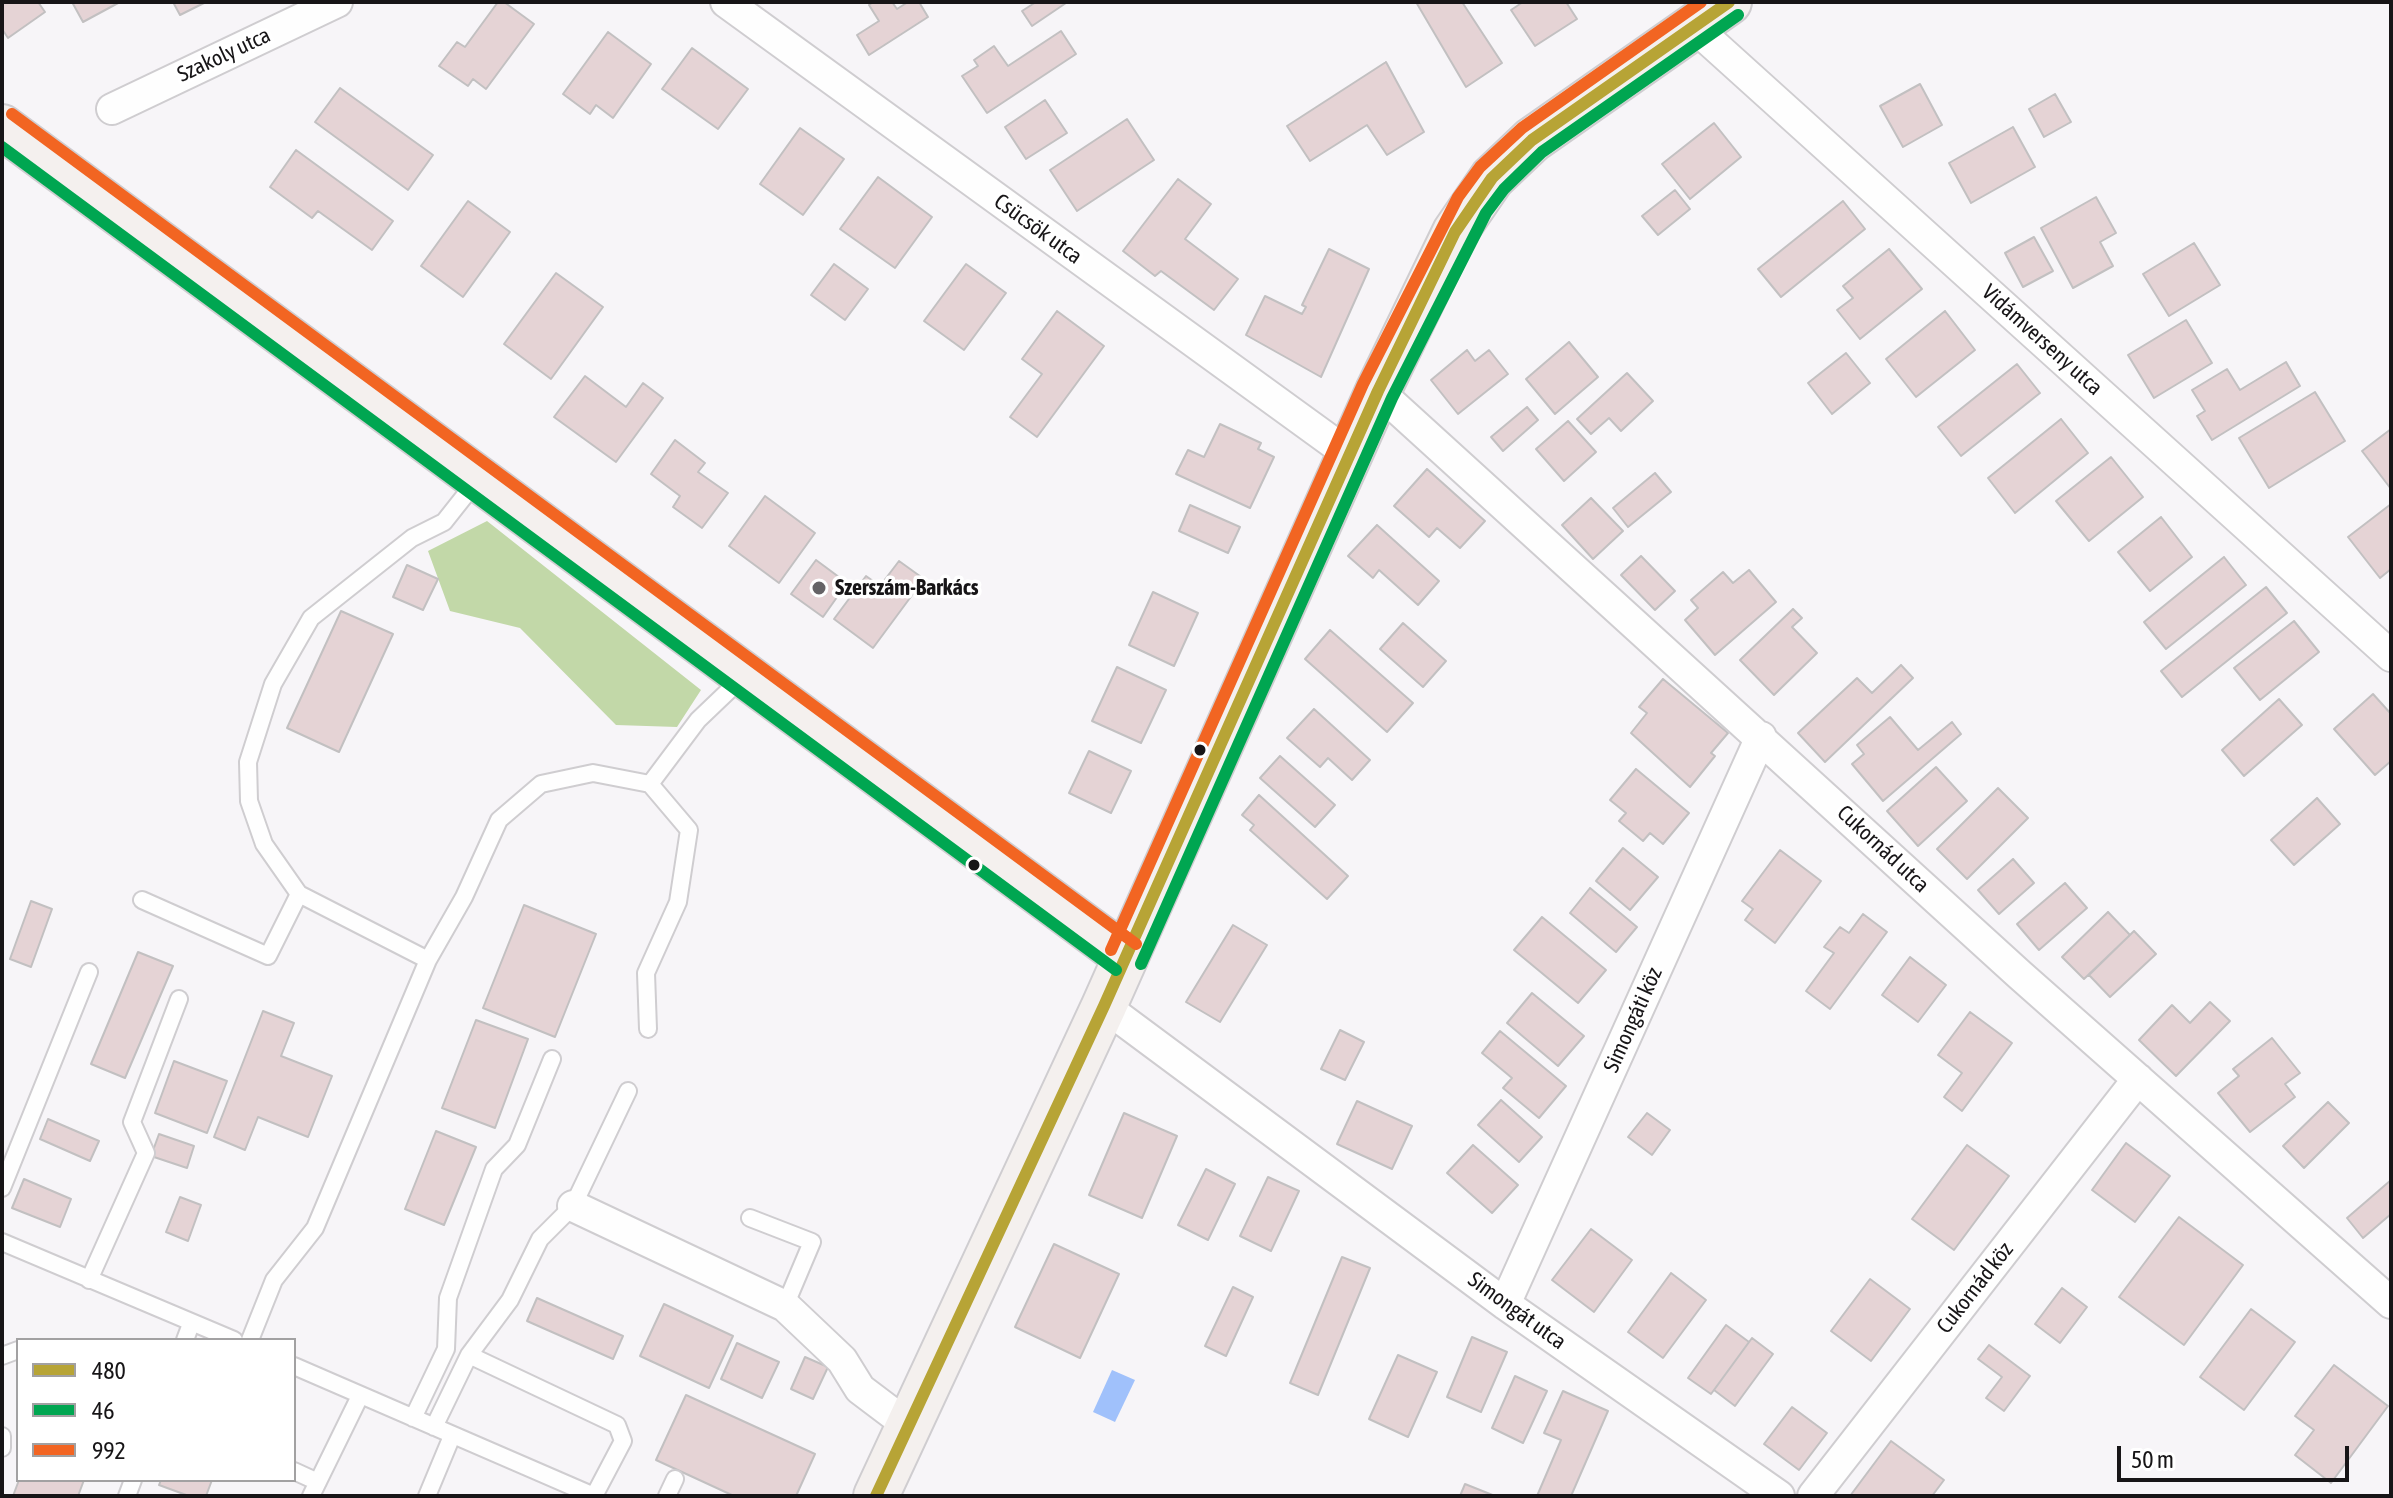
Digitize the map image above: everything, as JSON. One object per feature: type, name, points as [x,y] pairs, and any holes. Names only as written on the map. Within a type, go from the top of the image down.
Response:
[{"type":"main road","points":[[876,1496],[1104,1006],[1378,391],[1455,232],[1492,178],[1532,140],[1729,2]]},
{"type":"main road","points":[[2,127],[1126,957]]},
{"type":"street","name":"Szakoly utca","points":[[112,109],[337,2]]},
{"type":"street","name":"Csücsök utca","points":[[726,2],[1350,455]]},
{"type":"street","name":"Vidámverseny utca","points":[[1692,25],[2391,656]]},
{"type":"street","name":"Cukornád utca","points":[[1378,391],[2138,1079],[2391,1303]]},
{"type":"street","name":"Simongáti köz","points":[[1505,1304],[1761,737]]},
{"type":"street","name":"Simongát utca","points":[[1104,1006],[1505,1304],[1779,1496]]},
{"type":"street","name":"Cukornád köz","points":[[1813,1496],[2138,1079]]},
{"type":"street","points":[[573,1206],[785,1306],[842,1360],[860,1389],[909,1426]]},
{"type":"lane","points":[[428,960],[299,894],[264,844],[249,801],[248,762],[273,684],[311,618],[412,538],[444,522],[479,478]]},
{"type":"lane","points":[[650,784],[698,720],[745,675]]},
{"type":"lane","points":[[251,1338],[274,1280],[315,1228],[428,960],[464,897],[499,820],[541,784],[593,773],[650,784],[689,830],[678,902],[646,973],[648,1029]]},
{"type":"lane","points":[[142,900],[268,956],[299,894]]},
{"type":"lane","points":[[2,1188],[89,972]]},
{"type":"lane","points":[[89,1280],[146,1153],[132,1122],[179,999]]},
{"type":"lane","points":[[413,1418],[446,1349],[448,1298],[494,1169],[517,1145],[552,1059]]},
{"type":"lane","points":[[434,1427],[469,1355],[510,1300],[540,1239],[573,1206],[628,1091]]},
{"type":"lane","points":[[750,1218],[812,1242],[785,1306]]},
{"type":"lane","points":[[2,1242],[229,1338]]},
{"type":"lane","points":[[186,1338],[191,1324]]},
{"type":"lane","points":[[296,1367],[594,1496],[623,1441],[617,1425],[469,1355]]},
{"type":"lane","points":[[296,1473],[314,1489],[360,1396]]},
{"type":"lane","points":[[2,1436],[2,1448]]},
{"type":"lane","points":[[427,1496],[452,1436]]},
{"type":"lane","points":[[667,1496],[675,1479]]},
{"type":"green space","points":[[487,521],[701,690],[677,727],[616,725],[520,628],[450,611],[428,551]]},
{"type":"water","points":[[1112,1370],[1135,1380],[1115,1422],[1093,1412]]},
{"type":"building","points":[[2,2],[38,2],[45,12],[8,38],[2,29]]},
{"type":"building","points":[[72,2],[120,2],[83,22]]},
{"type":"building","points":[[173,2],[206,2],[180,15]]},
{"type":"building","points":[[498,2],[504,2],[534,24],[486,89],[473,79],[468,86],[439,66],[457,42],[465,47]]},
{"type":"building","points":[[873,2],[892,2],[897,9],[908,2],[919,2],[928,17],[869,55],[857,35],[879,21],[869,5]]},
{"type":"building","points":[[1036,2],[1066,3],[1032,26],[1022,11]]},
{"type":"building","points":[[1416,2],[1462,2],[1502,63],[1466,87]]},
{"type":"building","points":[[1523,2],[1566,2],[1577,19],[1535,46],[1511,10]]},
{"type":"building","points":[[1061,31],[1076,54],[987,113],[962,76],[978,66],[974,60],[994,46],[1008,66]]},
{"type":"building","points":[[608,32],[651,64],[613,118],[596,105],[590,114],[563,94]]},
{"type":"building","points":[[692,48],[748,89],[718,129],[662,89]]},
{"type":"building","points":[[1386,62],[1424,132],[1387,155],[1367,125],[1310,161],[1287,126]]},
{"type":"building","points":[[1920,84],[1942,125],[1903,147],[1880,106]]},
{"type":"building","points":[[340,88],[433,155],[408,190],[315,122]]},
{"type":"building","points":[[2055,94],[2071,122],[2044,137],[2029,109]]},
{"type":"building","points":[[1045,100],[1067,133],[1026,159],[1005,127]]},
{"type":"building","points":[[1127,119],[1154,160],[1077,211],[1050,170]]},
{"type":"building","points":[[1714,123],[1741,157],[1690,199],[1662,164]]},
{"type":"building","points":[[2013,127],[2035,167],[1971,203],[1949,163]]},
{"type":"building","points":[[800,128],[844,159],[803,215],[760,184]]},
{"type":"building","points":[[296,150],[393,221],[372,250],[318,211],[312,218],[270,187]]},
{"type":"building","points":[[878,177],[932,217],[895,268],[840,229]]},
{"type":"building","points":[[1178,179],[1211,204],[1185,239],[1238,279],[1214,310],[1161,271],[1155,276],[1123,251]]},
{"type":"building","points":[[1675,190],[1690,209],[1658,235],[1642,216]]},
{"type":"building","points":[[2096,197],[2116,233],[2100,242],[2113,266],[2073,288],[2041,228]]},
{"type":"building","points":[[468,201],[510,232],[463,297],[421,266]]},
{"type":"building","points":[[1843,201],[1865,229],[1781,297],[1758,269]]},
{"type":"building","points":[[2034,237],[2053,271],[2023,287],[2005,253]]},
{"type":"building","points":[[2194,243],[2220,285],[2169,316],[2143,274]]},
{"type":"building","points":[[1329,249],[1369,269],[1321,377],[1246,335],[1265,296],[1302,314],[1306,307],[1302,305]]},
{"type":"building","points":[[1889,249],[1922,289],[1860,339],[1837,310],[1853,298],[1843,286]]},
{"type":"building","points":[[834,264],[868,289],[845,320],[811,295]]},
{"type":"building","points":[[966,264],[1006,293],[964,350],[924,321]]},
{"type":"building","points":[[556,273],[603,307],[551,379],[504,344]]},
{"type":"building","points":[[1057,311],[1104,346],[1037,437],[1010,417],[1042,374],[1022,359]]},
{"type":"building","points":[[1945,311],[1975,350],[1916,397],[1886,359]]},
{"type":"building","points":[[2186,320],[2212,363],[2154,398],[2128,355]]},
{"type":"building","points":[[1569,342],[1598,377],[1555,414],[1526,379]]},
{"type":"building","points":[[1467,350],[1475,361],[1489,350],[1508,374],[1458,414],[1431,380]]},
{"type":"building","points":[[1846,353],[1870,383],[1832,414],[1808,383]]},
{"type":"building","points":[[2286,362],[2300,386],[2212,440],[2197,416],[2205,411],[2192,390],[2227,369],[2240,390]]},
{"type":"building","points":[[2017,364],[2040,393],[1961,456],[1938,427]]},
{"type":"building","points":[[1627,373],[1653,401],[1621,431],[1609,418],[1591,434],[1577,419]]},
{"type":"building","points":[[585,376],[626,407],[643,383],[663,398],[616,462],[554,417]]},
{"type":"building","points":[[2315,392],[2345,441],[2269,488],[2239,438]]},
{"type":"building","points":[[1527,407],[1538,420],[1503,451],[1491,437]]},
{"type":"building","points":[[2061,419],[2088,453],[2015,513],[1988,478]]},
{"type":"building","points":[[1568,421],[1596,452],[1564,481],[1536,449]]},
{"type":"building","points":[[1220,424],[1261,443],[1258,449],[1274,457],[1250,508],[1176,474],[1188,450],[1204,457]]},
{"type":"building","points":[[2391,429],[2391,489],[2362,451]]},
{"type":"building","points":[[675,440],[705,463],[698,472],[728,493],[702,528],[673,507],[680,496],[651,474]]},
{"type":"building","points":[[2111,457],[2143,497],[2089,541],[2056,501]]},
{"type":"building","points":[[1427,469],[1485,521],[1460,548],[1437,528],[1429,537],[1394,506]]},
{"type":"building","points":[[1655,473],[1671,492],[1628,527],[1613,508]]},
{"type":"building","points":[[765,496],[815,533],[779,583],[729,546]]},
{"type":"building","points":[[1591,498],[1623,531],[1593,559],[1562,525]]},
{"type":"building","points":[[2391,504],[2391,569],[2380,578],[2348,537]]},
{"type":"building","points":[[1190,505],[1240,527],[1228,553],[1179,531]]},
{"type":"building","points":[[2161,517],[2192,557],[2150,591],[2118,552]]},
{"type":"building","points":[[1377,525],[1439,581],[1418,605],[1379,570],[1373,578],[1348,556]]},
{"type":"building","points":[[1641,556],[1675,591],[1655,610],[1621,575]]},
{"type":"building","points":[[2224,557],[2246,585],[2166,649],[2144,622]]},
{"type":"building","name":"Szerszám-Barkács","points":[[816,560],[847,583],[823,617],[791,594]]},
{"type":"building","points":[[899,561],[924,579],[873,648],[834,619],[866,576],[880,586]]},
{"type":"building","points":[[407,565],[438,579],[423,610],[393,597]]},
{"type":"building","points":[[1749,570],[1776,602],[1715,655],[1685,620],[1698,608],[1691,600],[1723,572],[1733,583]]},
{"type":"building","points":[[2266,587],[2287,613],[2182,697],[2161,671]]},
{"type":"building","points":[[1153,592],[1198,613],[1174,666],[1129,645]]},
{"type":"building","points":[[1793,609],[1802,618],[1792,627],[1817,653],[1774,695],[1740,660]]},
{"type":"building","points":[[341,611],[393,634],[339,752],[287,728]]},
{"type":"building","points":[[2294,621],[2319,652],[2260,700],[2234,668]]},
{"type":"building","points":[[1403,623],[1446,661],[1423,687],[1380,649]]},
{"type":"building","points":[[1330,630],[1413,703],[1387,732],[1305,659]]},
{"type":"building","points":[[1901,665],[1913,678],[1825,762],[1798,733],[1857,678],[1872,693]]},
{"type":"building","points":[[1117,667],[1166,690],[1141,743],[1092,721]]},
{"type":"building","points":[[1663,679],[1728,733],[1711,753],[1715,756],[1690,787],[1631,733],[1647,713],[1639,707]]},
{"type":"building","points":[[2373,694],[2391,714],[2391,761],[2375,775],[2334,729]]},
{"type":"building","points":[[2279,699],[2302,725],[2244,776],[2222,750]]},
{"type":"building","points":[[1314,709],[1370,760],[1352,780],[1328,758],[1320,767],[1287,738]]},
{"type":"building","points":[[1890,717],[1918,750],[1952,722],[1961,734],[1883,801],[1852,764],[1864,754],[1857,745]]},
{"type":"building","points":[[1089,751],[1131,771],[1111,813],[1069,793]]},
{"type":"building","points":[[1280,756],[1335,805],[1315,827],[1260,778]]},
{"type":"building","points":[[1936,767],[1967,801],[1918,846],[1887,811]]},
{"type":"building","points":[[1636,769],[1689,813],[1663,844],[1650,833],[1643,841],[1619,821],[1626,813],[1610,800]]},
{"type":"building","points":[[1998,788],[2028,818],[1967,879],[1937,849]]},
{"type":"building","points":[[1259,795],[1348,876],[1327,899],[1250,830],[1254,825],[1242,815]]},
{"type":"building","points":[[2317,798],[2340,824],[2294,865],[2271,840]]},
{"type":"building","points":[[1623,848],[1658,877],[1630,910],[1596,881]]},
{"type":"building","points":[[1780,850],[1821,881],[1775,943],[1745,920],[1753,909],[1742,901]]},
{"type":"building","points":[[2013,859],[2034,883],[1999,914],[1978,890]]},
{"type":"building","points":[[2065,883],[2087,908],[2039,950],[2017,924]]},
{"type":"building","points":[[1590,888],[1637,927],[1616,952],[1570,913]]},
{"type":"building","points":[[31,901],[52,909],[31,967],[10,959]]},
{"type":"building","points":[[524,905],[596,934],[555,1037],[483,1008]]},
{"type":"building","points":[[2108,912],[2130,935],[2084,979],[2062,957]]},
{"type":"building","points":[[1863,914],[1887,932],[1830,1009],[1806,991],[1834,953],[1824,947],[1840,927],[1849,933]]},
{"type":"building","points":[[1542,917],[1606,970],[1578,1003],[1514,950]]},
{"type":"building","points":[[1233,925],[1267,945],[1220,1022],[1186,1002]]},
{"type":"building","points":[[2134,931],[2156,954],[2110,997],[2089,975]]},
{"type":"building","points":[[138,952],[173,966],[125,1078],[91,1064]]},
{"type":"building","points":[[1910,957],[1946,985],[1918,1022],[1882,995]]},
{"type":"building","points":[[1532,993],[1584,1036],[1558,1066],[1507,1023]]},
{"type":"building","points":[[2210,1002],[2230,1021],[2176,1076],[2139,1040],[2172,1005],[2190,1023]]},
{"type":"building","points":[[263,1011],[294,1023],[281,1056],[332,1076],[308,1137],[258,1117],[245,1150],[214,1137]]},
{"type":"building","points":[[1970,1012],[2012,1043],[1962,1111],[1944,1097],[1962,1073],[1938,1055]]},
{"type":"building","points":[[476,1020],[528,1039],[495,1128],[442,1108]]},
{"type":"building","points":[[1340,1030],[1364,1042],[1345,1080],[1321,1069]]},
{"type":"building","points":[[1500,1031],[1566,1086],[1539,1118],[1503,1088],[1512,1078],[1482,1053]]},
{"type":"building","points":[[2272,1038],[2300,1073],[2285,1084],[2295,1097],[2250,1132],[2218,1093],[2239,1076],[2233,1069]]},
{"type":"building","points":[[174,1061],[227,1081],[207,1133],[155,1113]]},
{"type":"building","points":[[1501,1100],[1542,1137],[1519,1162],[1478,1125]]},
{"type":"building","points":[[1357,1101],[1412,1126],[1392,1169],[1337,1144]]},
{"type":"building","points":[[2328,1102],[2349,1123],[2304,1168],[2283,1146]]},
{"type":"building","points":[[1124,1113],[1177,1136],[1142,1218],[1089,1195]]},
{"type":"building","points":[[1647,1113],[1670,1130],[1652,1155],[1628,1137]]},
{"type":"building","points":[[48,1119],[99,1141],[90,1161],[40,1139]]},
{"type":"building","points":[[436,1131],[476,1147],[444,1225],[405,1209]]},
{"type":"building","points":[[159,1134],[194,1146],[187,1168],[151,1156]]},
{"type":"building","points":[[2126,1143],[2170,1176],[2135,1222],[2092,1190]]},
{"type":"building","points":[[1473,1145],[1518,1185],[1492,1213],[1447,1173]]},
{"type":"building","points":[[1967,1145],[2009,1176],[1954,1250],[1912,1219]]},
{"type":"building","points":[[1206,1169],[1235,1184],[1208,1240],[1178,1225]]},
{"type":"building","points":[[1268,1177],[1299,1191],[1271,1251],[1240,1236]]},
{"type":"building","points":[[24,1179],[71,1199],[60,1227],[12,1208]]},
{"type":"building","points":[[2391,1180],[2391,1214],[2363,1238],[2347,1218]]},
{"type":"building","points":[[180,1197],[201,1205],[188,1241],[166,1232]]},
{"type":"building","points":[[2179,1217],[2243,1265],[2184,1345],[2119,1297]]},
{"type":"building","points":[[1591,1229],[1632,1260],[1594,1312],[1552,1280]]},
{"type":"building","points":[[1054,1244],[1119,1274],[1080,1358],[1015,1327]]},
{"type":"building","points":[[1342,1257],[1370,1268],[1318,1395],[1290,1383]]},
{"type":"building","points":[[1671,1273],[1706,1300],[1663,1358],[1628,1332]]},
{"type":"building","points":[[1870,1279],[1910,1309],[1871,1361],[1831,1331]]},
{"type":"building","points":[[1233,1287],[1253,1297],[1226,1356],[1205,1346]]},
{"type":"building","points":[[2062,1288],[2087,1307],[2060,1343],[2035,1324]]},
{"type":"building","points":[[537,1298],[623,1336],[613,1359],[527,1321]]},
{"type":"building","points":[[664,1304],[733,1336],[709,1388],[640,1356]]},
{"type":"building","points":[[2251,1309],[2295,1342],[2244,1410],[2200,1377]]},
{"type":"building","points":[[1726,1325],[1749,1342],[1711,1394],[1688,1378]]},
{"type":"building","points":[[1472,1337],[1507,1352],[1481,1412],[1447,1397]]},
{"type":"building","points":[[1752,1338],[1773,1354],[1735,1406],[1714,1390]]},
{"type":"building","points":[[737,1343],[779,1362],[762,1398],[721,1379]]},
{"type":"building","points":[[1989,1345],[2030,1376],[2004,1411],[1986,1398],[2002,1377],[1978,1359]]},
{"type":"building","points":[[1398,1355],[1437,1372],[1408,1437],[1369,1419]]},
{"type":"building","points":[[805,1357],[828,1367],[813,1399],[791,1389]]},
{"type":"building","points":[[2334,1365],[2388,1406],[2331,1483],[2295,1455],[2314,1430],[2295,1416]]},
{"type":"building","points":[[1515,1376],[1547,1391],[1523,1443],[1492,1428]]},
{"type":"building","points":[[1563,1391],[1608,1411],[1571,1496],[1537,1496],[1561,1440],[1544,1433]]},
{"type":"building","points":[[686,1395],[815,1454],[796,1496],[734,1496],[656,1460]]},
{"type":"building","points":[[1792,1407],[1827,1433],[1799,1470],[1764,1444]]},
{"type":"building","points":[[1891,1441],[1944,1480],[1932,1496],[1850,1496]]},
{"type":"building","points":[[18,1482],[83,1482],[78,1496],[13,1496]]},
{"type":"building","points":[[160,1482],[211,1482],[206,1496],[189,1496],[159,1485]]},
{"type":"building","points":[[1465,1484],[1495,1496],[1460,1496]]},
{"type":"transit line","name":"992","points":[[1111,950],[1363,384],[1458,197],[1480,167],[1522,128],[1701,2]]},
{"type":"transit line","name":"480","points":[[876,1496],[1104,1006],[1378,391],[1455,232],[1492,178],[1532,140],[1729,2]]},
{"type":"transit line","name":"46","points":[[1141,964],[1392,398],[1486,213],[1504,189],[1542,152],[1738,15]]},
{"type":"transit line","name":"992","points":[[12,114],[1136,944]]},
{"type":"transit line","name":"46","points":[[2,147],[1116,970]]},
{"type":"place","name":"Szerszám-Barkács","points":[[819,588]]}]
